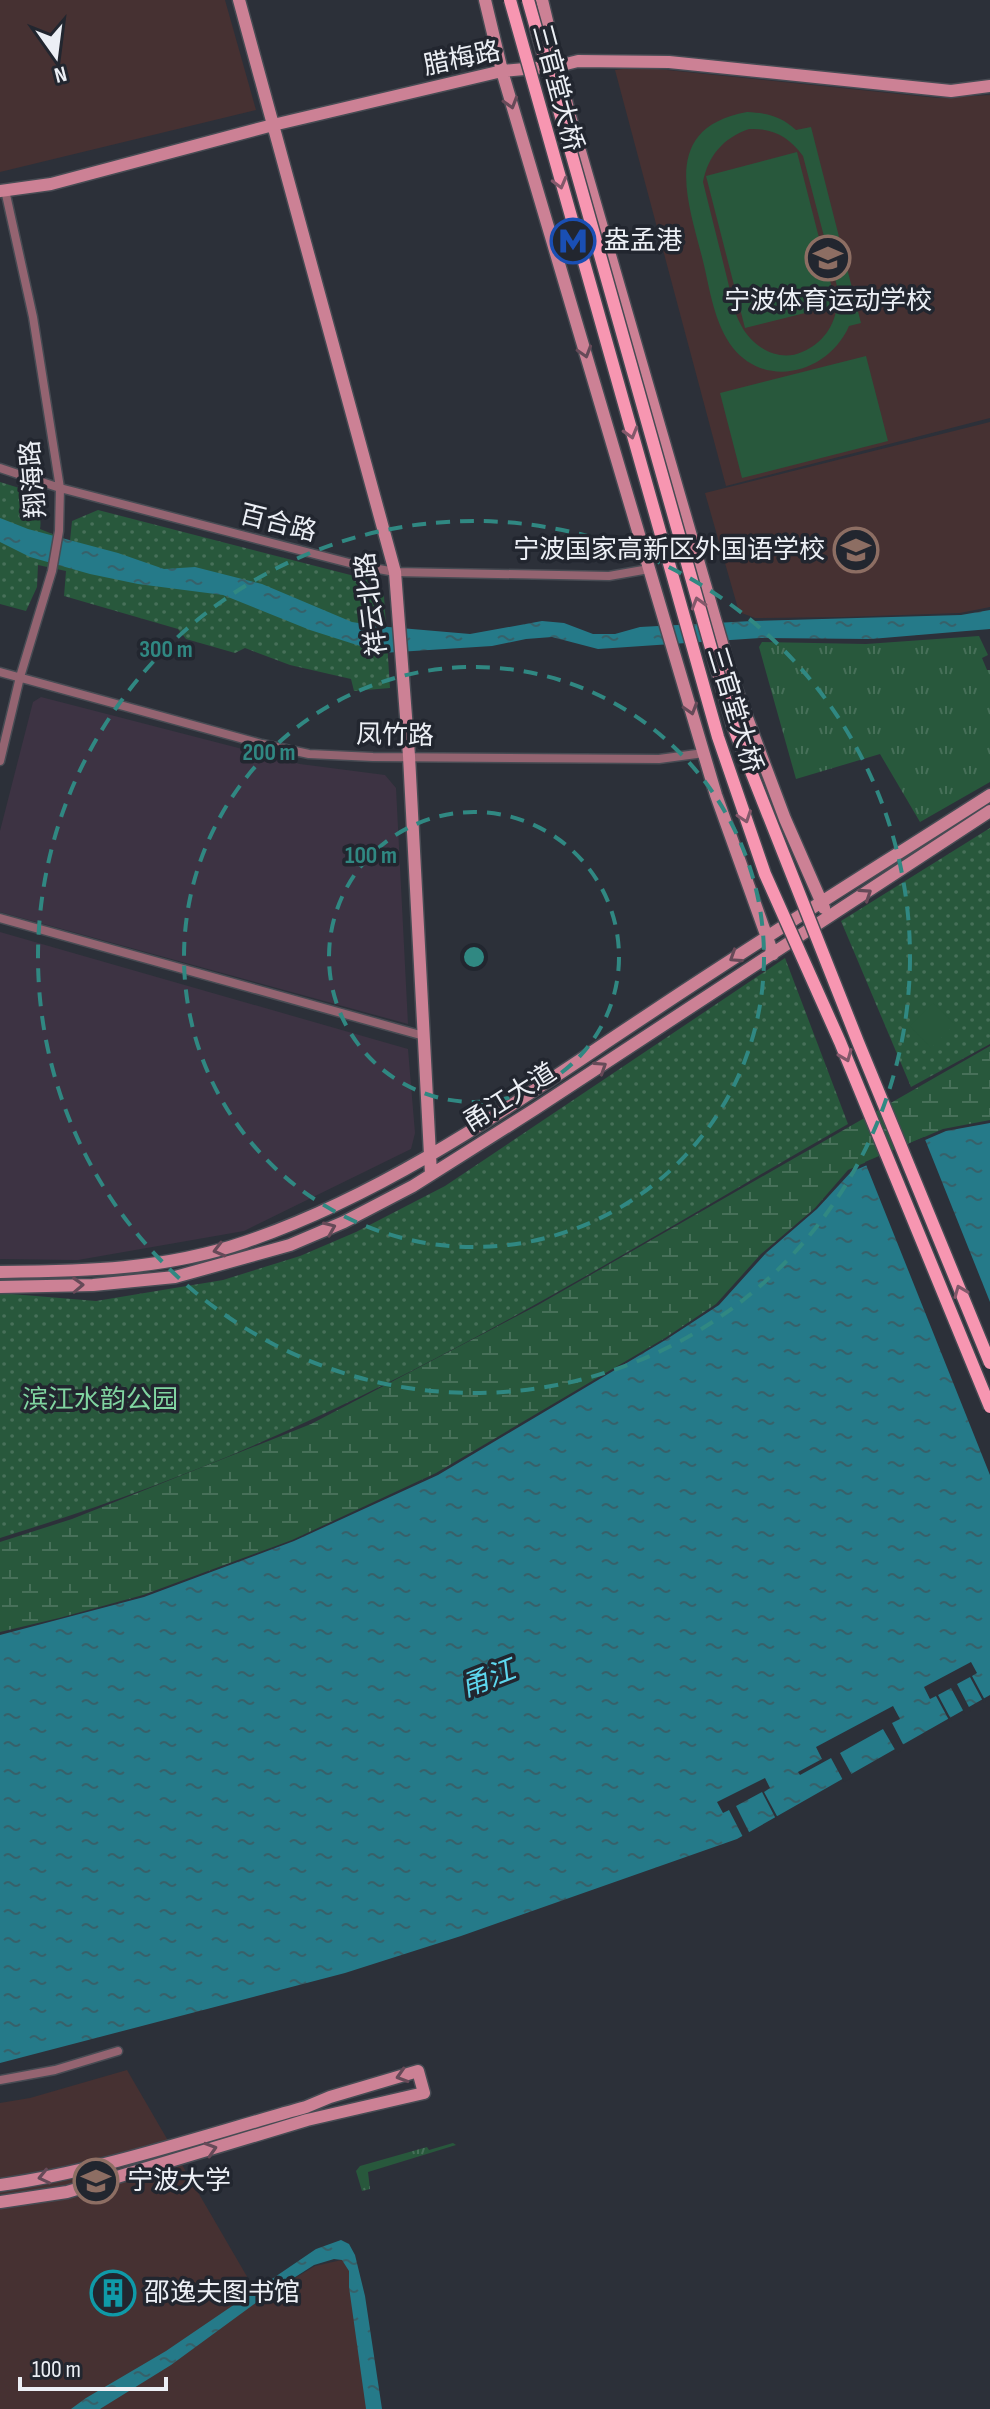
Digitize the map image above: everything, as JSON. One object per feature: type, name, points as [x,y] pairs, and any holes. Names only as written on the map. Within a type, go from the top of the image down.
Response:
[{"type":"main road","name":"三官堂大桥","points":[[510,0],[718,737],[765,874],[840,1042],[990,1407]]},
{"type":"main road","name":"三官堂大桥","points":[[528,0],[733,726],[990,1363]]},
{"type":"street","name":"祥云北路","points":[[239,0],[395,572],[409,756],[431,1174]]},
{"type":"street","points":[[485,0],[502,71],[716,795],[773,954]]},
{"type":"street","points":[[542,0],[569,113],[732,678],[785,819],[830,917]]},
{"type":"street","name":"腊梅路","points":[[2,190],[51,184],[273,125],[502,71],[592,60],[669,62],[951,91],[990,86]]},
{"type":"street","name":"翔海路","points":[[0,761],[20,677],[52,571],[59,531],[60,488],[33,317],[2,190]]},
{"type":"street","name":"百合路","points":[[0,468],[60,488],[357,565],[395,572],[609,576],[649,569]]},
{"type":"street","name":"凤竹路","points":[[0,672],[309,754],[659,759],[704,753]]},
{"type":"street","name":"甬江大道","points":[[0,1272],[145,1267],[244,1243],[309,1217],[393,1177],[497,1114],[766,937],[990,795]]},
{"type":"street","name":"甬江大道","points":[[0,1287],[93,1285],[175,1277],[290,1245],[344,1222],[431,1174],[535,1109],[990,811]]},
{"type":"street","points":[[0,918],[424,1036]]},
{"type":"street","points":[[0,2080],[55,2070],[118,2051]]},
{"type":"street","points":[[0,2185],[116,2160],[306,2107],[418,2071],[424,2093],[307,2120],[67,2192],[0,2202]]},
{"type":"shaded area","points":[[0,0],[225,0],[256,110],[0,172]]},
{"type":"shaded area","name":"宁波体育运动学校","points":[[638,67],[938,98],[990,95],[990,418],[726,486],[615,70]]},
{"type":"shaded area","name":"宁波国家高新区外国语学校","points":[[990,422],[990,607],[960,613],[845,617],[755,618],[739,612],[705,493]]},
{"type":"shaded area","points":[[41,697],[300,764],[385,775],[396,788],[408,1024],[0,912],[0,831],[33,702]]},
{"type":"shaded area","points":[[0,932],[408,1049],[415,1133],[411,1149],[244,1231],[78,1260],[0,1259]]},
{"type":"shaded area","name":"宁波大学","points":[[127,2070],[260,2299],[315,2266],[346,2259],[358,2285],[374,2409],[0,2409],[0,2103],[30,2098]]},
{"type":"green space","points":[[754,112],[779,118],[796,130],[811,127],[861,323],[849,326],[840,342],[827,355],[796,370],[779,372],[747,361],[733,348],[721,328],[714,306],[691,215],[686,170],[690,150],[701,134],[719,121]],"holes":[[[749,129],[780,135],[803,156],[838,290],[836,304],[797,152],[706,176],[745,328],[837,305],[834,320],[821,339],[809,349],[793,355],[775,354],[759,346],[738,320],[703,182],[718,149],[732,137]]]},
{"type":"green space","points":[[866,356],[888,441],[742,478],[720,393]]},
{"type":"green space","points":[[0,482],[29,491],[39,513],[40,529],[70,541],[72,521],[98,510],[374,581],[384,596],[390,688],[354,691],[351,679],[290,665],[245,648],[235,653],[186,639],[178,629],[64,596],[66,571],[38,565],[37,587],[26,611],[0,604]]},
{"type":"green space","points":[[979,636],[988,655],[982,658],[987,670],[990,670],[990,782],[920,822],[880,754],[796,779],[759,647],[762,642],[866,644]]},
{"type":"green space","points":[[990,828],[990,1044],[911,1087],[841,921]]},
{"type":"green space","name":"滨江水韵公园","points":[[785,958],[848,1124],[580,1279],[376,1389],[269,1439],[193,1470],[0,1538],[0,1293],[96,1301],[223,1280],[300,1256],[356,1232],[445,1186]]},
{"type":"green space","points":[[933,1003],[955,1024],[931,1048],[910,1026]]},
{"type":"green space","points":[[990,1046],[990,1120],[943,1129],[848,1170],[815,1208],[761,1254],[716,1304],[665,1338],[436,1473],[292,1540],[143,1595],[0,1632],[0,1542],[72,1519],[311,1424],[538,1305]]},
{"type":"green space","points":[[453,2143],[456,2145],[368,2172],[370,2189],[362,2191],[356,2171],[360,2166]]},
{"type":"water","points":[[0,518],[164,569],[195,567],[262,584],[352,622],[377,626],[470,634],[542,621],[564,623],[593,634],[615,634],[640,627],[961,615],[990,610],[990,629],[871,639],[760,638],[598,649],[552,637],[492,646],[382,653],[310,630],[223,595],[138,584],[30,557],[0,542]]},
{"type":"water","name":"甬江","points":[[990,1123],[990,1695],[737,1839],[461,1936],[345,1973],[0,2063],[0,1635],[144,1597],[294,1541],[438,1475],[719,1305],[766,1253],[817,1209],[851,1172],[946,1131]]},
{"type":"water","points":[[341,2240],[349,2244],[355,2255],[365,2296],[382,2409],[366,2409],[349,2271],[342,2260],[334,2259],[314,2265],[261,2299],[171,2365],[100,2409],[71,2409],[166,2351],[316,2249]]},
{"type":"pier","points":[[924,1137],[990,1302],[990,1475],[865,1162]]},
{"type":"pier","points":[[971,1662],[977,1673],[972,1676],[986,1702],[970,1677],[957,1684],[971,1711],[965,1714],[951,1688],[938,1695],[950,1722],[936,1696],[930,1699],[924,1687]]},
{"type":"pier","points":[[893,1706],[900,1719],[892,1723],[905,1748],[897,1753],[883,1729],[840,1753],[853,1777],[844,1782],[831,1758],[800,1775],[798,1772],[822,1759],[816,1747]]},
{"type":"pier","points":[[765,1778],[770,1788],[764,1792],[778,1818],[762,1792],[736,1806],[750,1834],[743,1837],[729,1810],[723,1813],[717,1802]]},
{"type":"place","name":"盎孟港","points":[[573,241]]},
{"type":"place","name":"宁波体育运动学校","points":[[828,258]]},
{"type":"place","name":"宁波国家高新区外国语学校","points":[[856,550]]},
{"type":"place","name":"宁波大学","points":[[96,2181]]},
{"type":"place","name":"邵逸夫图书馆","points":[[113,2293]]}]
